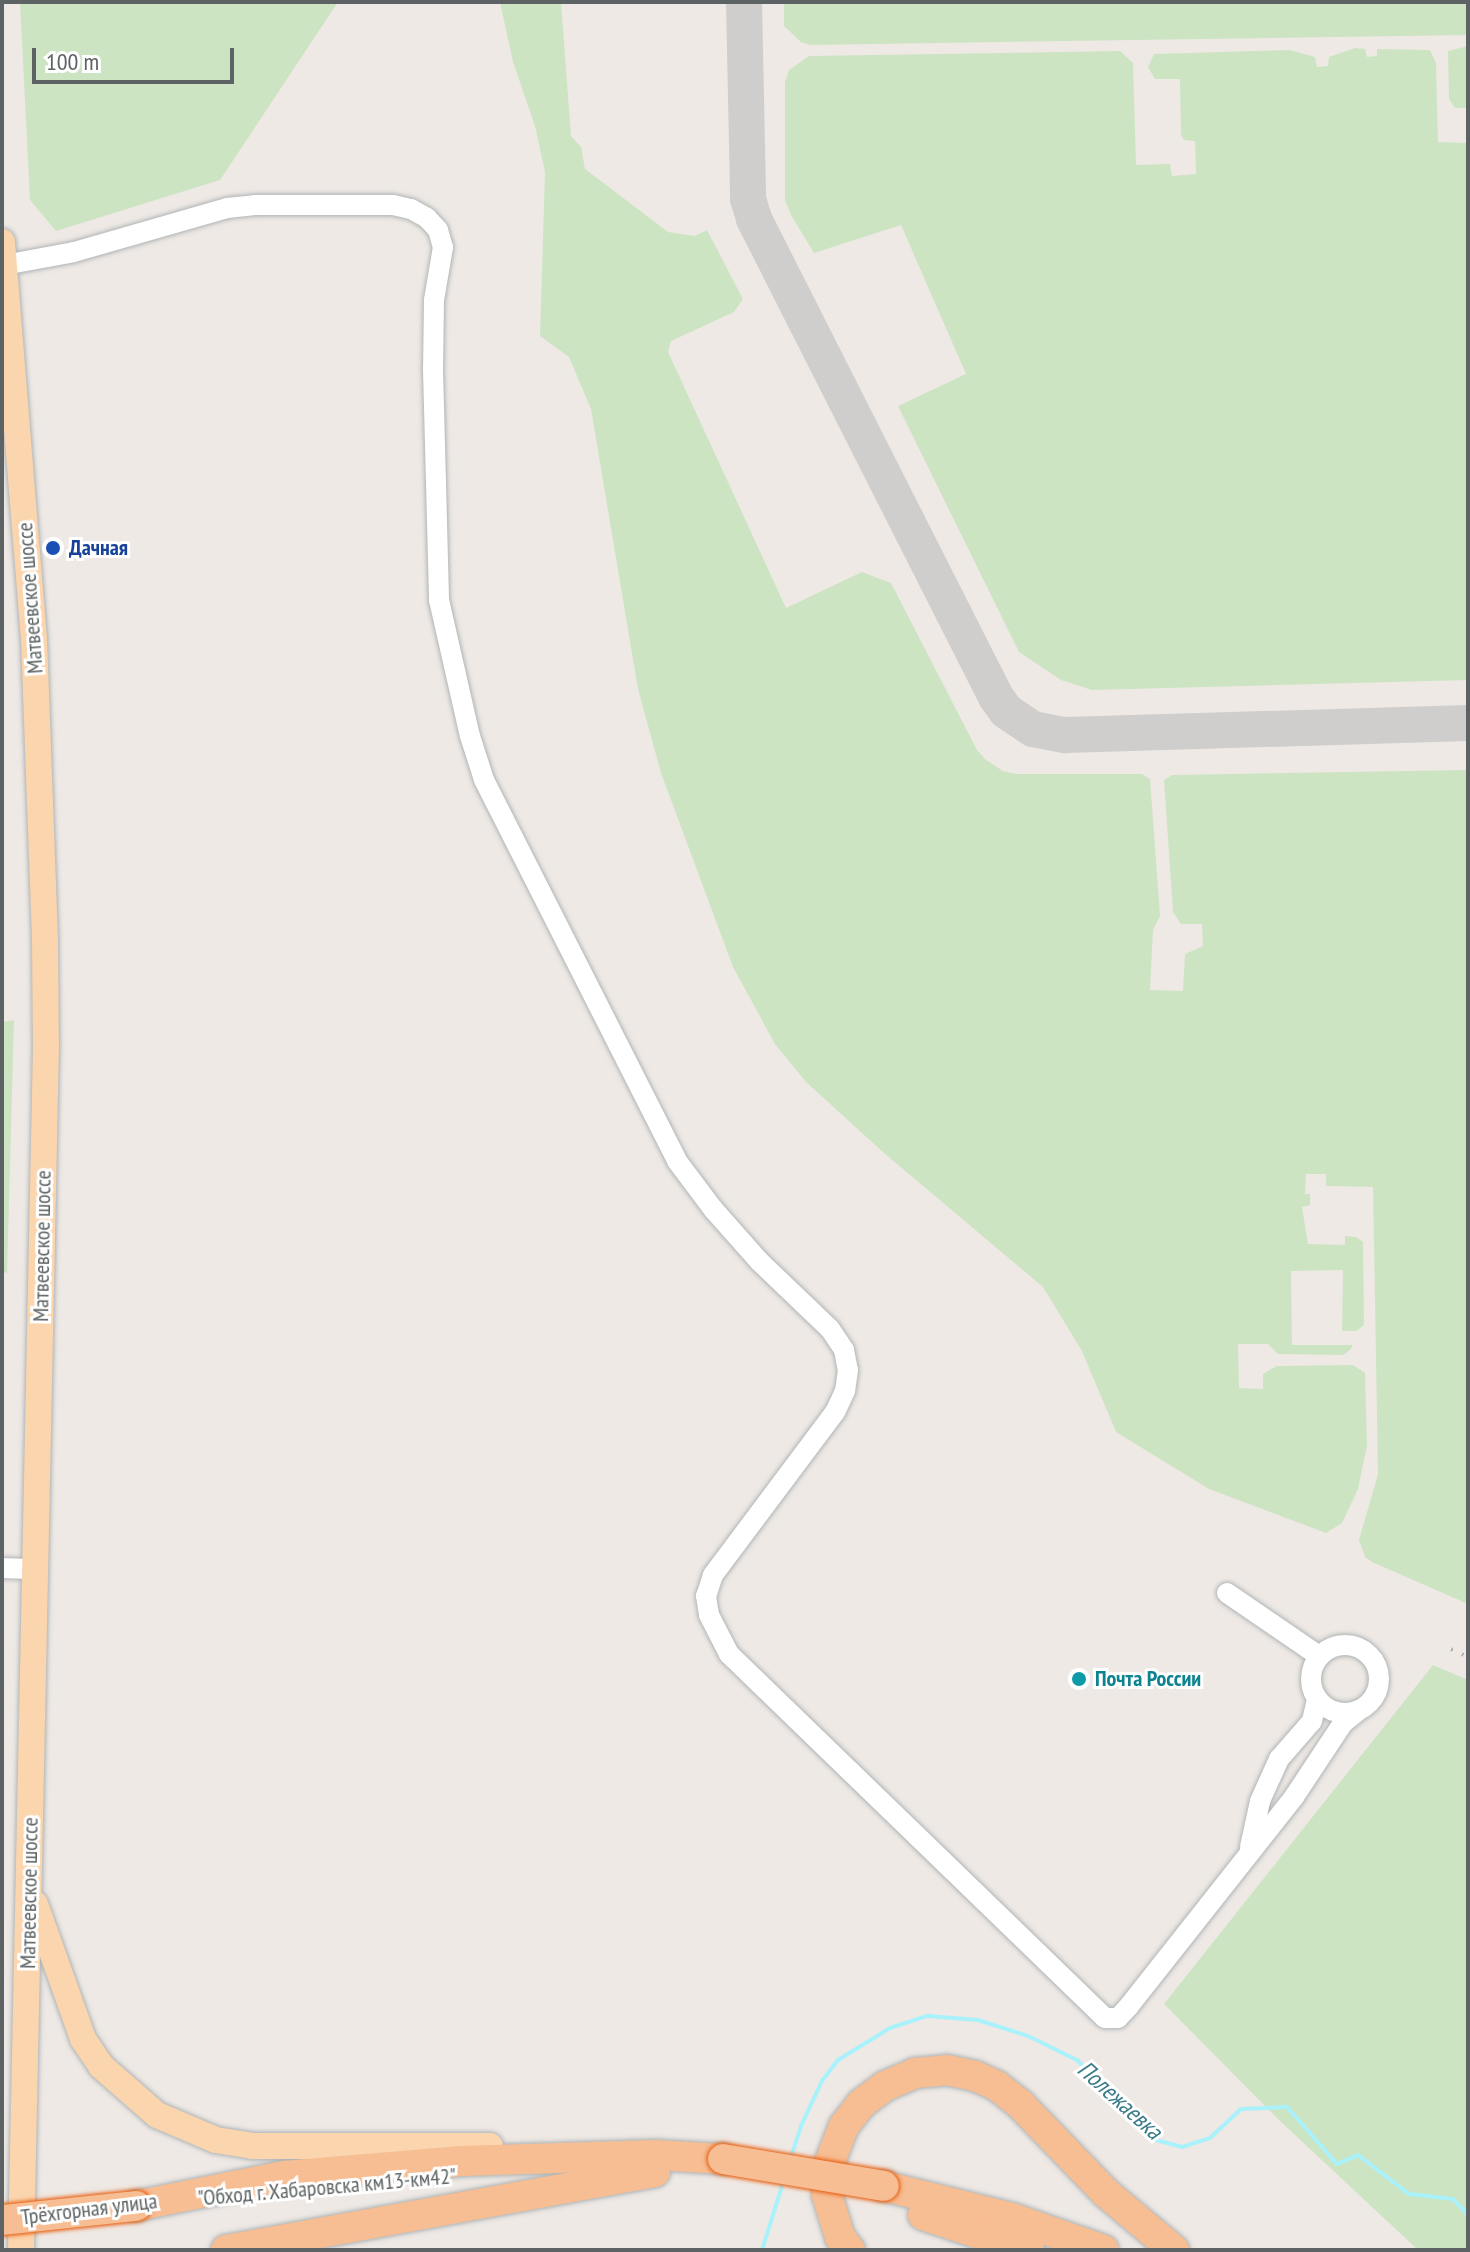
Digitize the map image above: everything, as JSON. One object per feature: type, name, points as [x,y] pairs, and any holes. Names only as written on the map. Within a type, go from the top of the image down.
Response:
[{"type":"highway","points":[[850,2250],[840,2237],[827,2195],[830,2162],[844,2126],[861,2104],[885,2086],[915,2073],[947,2070],[986,2081],[1021,2105],[1106,2193],[1174,2250]]},
{"type":"highway","name":"\"Обход г. Хабаровска км13-км42\"","points":[[176,2199],[284,2176],[462,2161],[656,2163],[720,2169],[1012,2218],[1104,2250]]},
{"type":"highway","points":[[226,2250],[656,2163]]},
{"type":"highway","name":"\"Обход г. Хабаровска км13-км42\"","points":[[881,2196],[936,2219],[1029,2250]]},
{"type":"highway","name":"Трёхгорная улица","points":[[2,2220],[176,2199]]},
{"type":"main road","name":"Матвеевское шоссе","points":[[3,254],[34,639],[43,830],[46,1046],[21,2250]]},
{"type":"main road","points":[[29,1886],[83,2039],[101,2066],[126,2091],[157,2115],[185,2130],[253,2146],[307,2149],[533,2145],[656,2163]]},
{"type":"street","points":[[3,254],[74,252],[227,208],[255,205],[393,205],[427,218],[438,230],[443,247],[434,300],[433,369],[439,600],[470,736],[484,780],[677,1161],[713,1209],[759,1261],[830,1329],[844,1350],[848,1370],[845,1391],[835,1412],[713,1575],[706,1596],[716,1633],[729,1654],[750,1676],[1105,2018],[1118,2018],[1129,2006],[1247,1859],[1334,1741],[1343,1723],[1375,1694],[1378,1673],[1368,1655],[1349,1645],[1338,1646],[1319,1656],[1311,1677],[1317,1699],[1312,1721],[1279,1759],[1260,1801],[1247,1859]]},
{"type":"street","points":[[2,1568],[36,1569]]},
{"type":"street","points":[[1227,1593],[1319,1656]]},
{"type":"street","points":[[1317,1699],[1336,1712],[1359,1710]]},
{"type":"green space","points":[[20,2],[338,2],[220,180],[56,231],[30,200]]},
{"type":"green space","points":[[500,2],[561,2],[571,136],[581,147],[585,169],[668,232],[695,236],[707,230],[743,299],[734,312],[671,341],[668,352],[786,608],[862,572],[891,583],[977,750],[985,759],[1003,771],[1016,774],[1142,774],[1150,779],[1160,916],[1153,930],[1150,990],[1183,991],[1185,954],[1203,946],[1202,924],[1181,924],[1173,912],[1164,780],[1172,775],[1468,770],[1468,1604],[1372,1562],[1365,1557],[1359,1540],[1378,1474],[1373,1187],[1326,1186],[1326,1174],[1306,1174],[1305,1194],[1310,1194],[1310,1205],[1302,1207],[1308,1244],[1345,1245],[1345,1236],[1356,1237],[1363,1242],[1364,1325],[1356,1331],[1342,1331],[1343,1270],[1291,1271],[1292,1345],[1353,1345],[1350,1350],[1343,1355],[1278,1354],[1268,1344],[1238,1344],[1239,1388],[1263,1389],[1263,1374],[1277,1366],[1353,1365],[1365,1373],[1367,1446],[1358,1489],[1342,1523],[1326,1533],[1209,1489],[1116,1432],[1082,1351],[1043,1287],[884,1153],[806,1082],[775,1044],[733,967],[661,773],[638,689],[591,409],[569,357],[540,336],[545,172],[535,126],[513,62]]},
{"type":"green space","points":[[784,2],[1468,2],[1468,35],[810,45],[801,42],[784,26]]},
{"type":"green space","points":[[1468,46],[1468,108],[1455,108],[1449,99],[1448,51]]},
{"type":"green space","points":[[1355,48],[1365,49],[1367,57],[1377,56],[1377,49],[1430,50],[1436,63],[1438,142],[1468,143],[1468,680],[1092,690],[1061,680],[1019,652],[898,406],[966,374],[901,225],[814,253],[791,215],[785,200],[785,82],[789,70],[809,56],[1120,51],[1133,63],[1136,165],[1170,164],[1172,176],[1196,174],[1195,141],[1184,140],[1181,135],[1180,79],[1155,79],[1148,67],[1154,54],[1290,50],[1315,57],[1317,67],[1328,66],[1329,57]]},
{"type":"green space","points":[[14,1020],[7,1273],[2,1272],[2,1022]]},
{"type":"green space","points":[[1433,1665],[1468,1680],[1468,2250],[1418,2250],[1279,2120],[1164,2004]]},
{"type":"waterway","name":"Полежаевка","points":[[790,2160],[801,2126],[822,2081],[838,2060],[890,2028],[928,2016],[978,2020],[1028,2036],[1077,2060],[1156,2140],[1182,2147],[1210,2138],[1241,2109],[1287,2107],[1337,2164],[1358,2155],[1409,2194],[1453,2199],[1468,2215]]},
{"type":"waterway","name":"Полежаевка","points":[[762,2250],[784,2180]]},
{"type":"taxiway","points":[[744,2],[748,199],[754,219],[996,697],[1006,711],[1033,729],[1065,735],[1468,723]]},
{"type":"railway","points":[[1451,1649],[1468,1657]]},
{"type":"place","name":"Дачная","points":[[53,548]]},
{"type":"place","name":"Почта России","points":[[1079,1679]]}]
